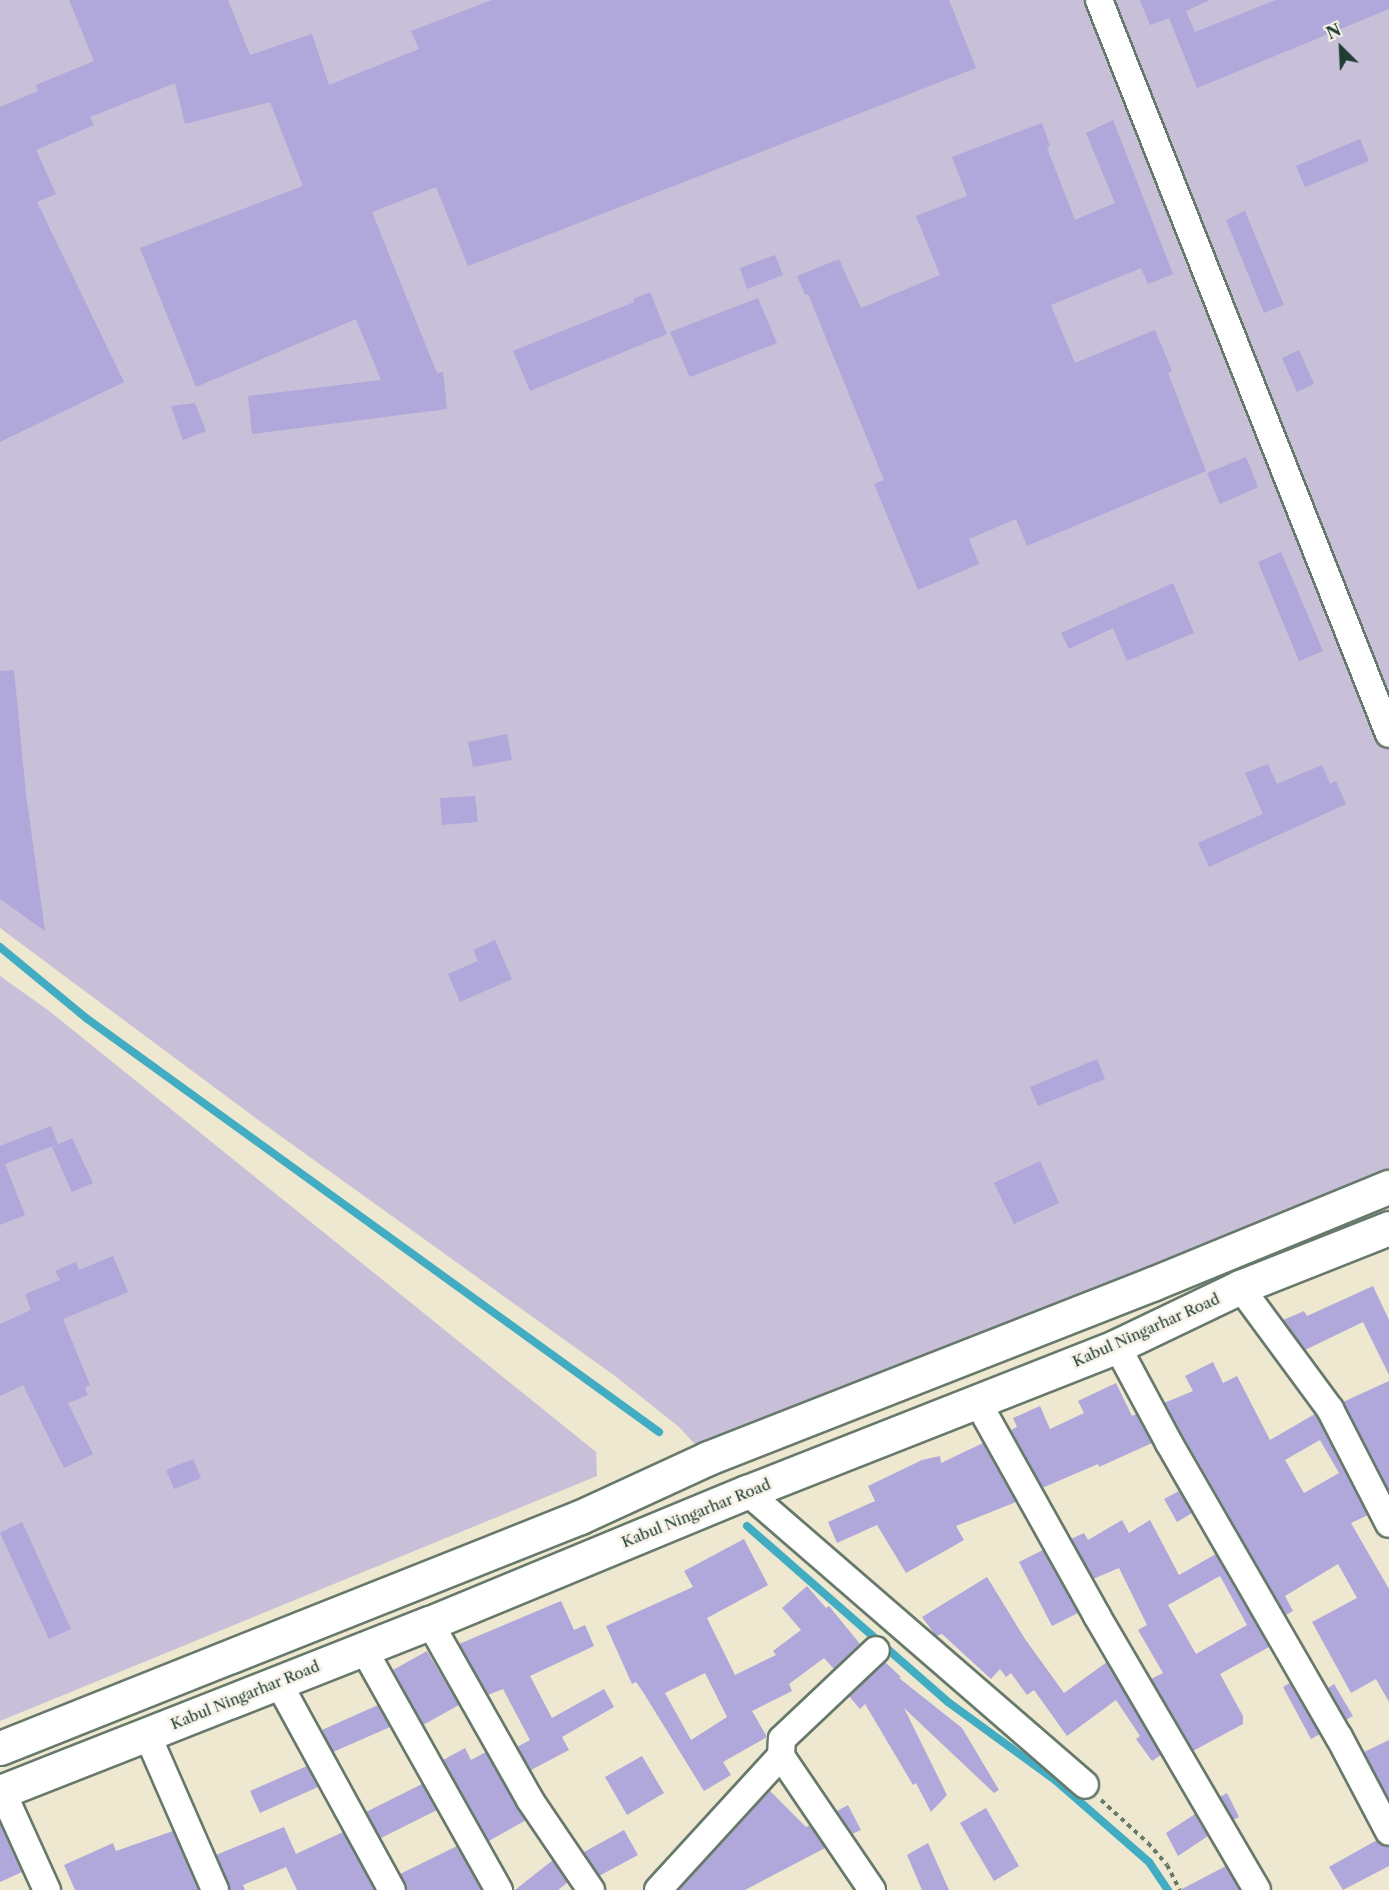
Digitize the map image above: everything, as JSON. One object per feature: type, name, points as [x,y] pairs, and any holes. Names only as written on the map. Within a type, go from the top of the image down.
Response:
[{"type":"highway","points":[[0,1748],[580,1517],[708,1458],[1141,1288],[1389,1187]]},
{"type":"highway","name":"Kabul Ningarhar Road","points":[[1,1792],[430,1623],[747,1492],[1117,1346],[1240,1287],[1389,1228]]},
{"type":"street","points":[[1099,0],[1389,734]]},
{"type":"street","points":[[1240,1287],[1330,1409],[1389,1524]]},
{"type":"street","points":[[1117,1346],[1168,1443],[1339,1737],[1389,1832]]},
{"type":"street","points":[[977,1401],[1097,1616],[1257,1890]]},
{"type":"street","points":[[747,1492],[1085,1785]]},
{"type":"street","points":[[430,1623],[530,1800],[591,1890]]},
{"type":"street","points":[[363,1648],[498,1890]]},
{"type":"street","points":[[872,1890],[781,1756],[782,1739],[876,1650]]},
{"type":"street","points":[[278,1682],[392,1890]]},
{"type":"street","points":[[147,1734],[215,1890]]},
{"type":"street","points":[[658,1890],[781,1756]]},
{"type":"street","points":[[1,1792],[47,1890]]},
{"type":"path","points":[[1085,1785],[1148,1843],[1167,1865],[1180,1890]]},
{"type":"shaded area","points":[[0,0],[1389,0],[1389,1187],[708,1458],[679,1427],[615,1376],[261,1122],[0,928]]},
{"type":"shaded area","points":[[0,976],[48,1010],[596,1452],[597,1476],[0,1721]]},
{"type":"building","points":[[69,0],[228,0],[250,55],[312,34],[329,85],[419,49],[411,31],[492,0],[949,0],[976,68],[468,266],[436,187],[372,212],[437,373],[443,372],[447,409],[252,434],[248,396],[381,380],[356,319],[196,387],[140,248],[303,186],[270,102],[185,124],[175,83],[90,117],[94,125],[36,150],[56,194],[37,202],[124,382],[0,442],[0,107],[38,91],[36,85],[94,61]]},
{"type":"building","points":[[1140,0],[1210,0],[1186,11],[1195,32],[1276,0],[1389,0],[1389,9],[1197,88],[1169,18],[1150,25]]},
{"type":"building","points":[[1113,120],[1173,274],[1148,284],[1141,268],[1051,305],[1075,363],[1155,330],[1172,371],[1168,373],[1206,471],[1027,546],[1016,519],[969,539],[979,564],[918,590],[874,484],[884,480],[808,294],[805,295],[797,276],[839,259],[861,308],[940,275],[916,216],[967,196],[952,157],[1042,123],[1050,146],[1047,148],[1075,220],[1115,203],[1086,133]]},
{"type":"building","points":[[1360,139],[1369,161],[1305,187],[1296,166]]},
{"type":"building","points":[[1245,211],[1284,305],[1264,313],[1226,220]]},
{"type":"building","points":[[775,255],[783,275],[747,289],[740,268]]},
{"type":"building","points":[[650,292],[667,334],[530,391],[513,351],[634,302],[633,299]]},
{"type":"building","points":[[758,298],[777,343],[690,377],[670,332]]},
{"type":"building","points":[[1299,350],[1314,384],[1297,392],[1282,358]]},
{"type":"building","points":[[195,403],[206,431],[183,440],[171,406]]},
{"type":"building","points":[[1246,457],[1258,487],[1220,504],[1207,473]]},
{"type":"building","points":[[1281,552],[1323,651],[1299,661],[1258,562]]},
{"type":"building","points":[[1173,583],[1194,633],[1127,661],[1113,628],[1069,649],[1061,633]]},
{"type":"building","points":[[14,670],[26,794],[45,931],[0,899],[0,671]]},
{"type":"building","points":[[507,734],[512,760],[473,767],[468,742]]},
{"type":"building","points":[[1268,764],[1277,784],[1322,765],[1330,784],[1336,781],[1346,804],[1209,867],[1198,843],[1263,814],[1245,773]]},
{"type":"building","points":[[475,796],[478,822],[442,825],[440,798]]},
{"type":"building","points":[[495,940],[512,979],[460,1002],[448,974],[478,961],[473,950]]},
{"type":"building","points":[[1097,1059],[1105,1079],[1038,1106],[1030,1087]]},
{"type":"building","points":[[51,1126],[58,1144],[5,1164],[25,1215],[0,1225],[0,1146]]},
{"type":"building","points":[[72,1138],[93,1183],[72,1192],[52,1147]]},
{"type":"building","points":[[1040,1161],[1059,1203],[1014,1224],[994,1183]]},
{"type":"building","points":[[113,1256],[128,1292],[63,1319],[90,1385],[85,1388],[88,1395],[68,1403],[93,1454],[64,1468],[23,1385],[0,1396],[0,1324],[31,1310],[25,1294],[60,1280],[55,1271],[76,1262],[79,1270]]},
{"type":"building","points":[[1373,1286],[1389,1320],[1389,1375],[1363,1322],[1305,1350],[1283,1320],[1304,1311],[1307,1316]]},
{"type":"building","points":[[1213,1362],[1223,1383],[1237,1376],[1270,1440],[1315,1414],[1317,1417],[1368,1515],[1351,1523],[1389,1589],[1389,1702],[1376,1679],[1351,1693],[1312,1622],[1357,1598],[1338,1564],[1285,1596],[1293,1611],[1286,1615],[1164,1403],[1193,1391],[1185,1376]],"holes":[[[1320,1440],[1339,1473],[1304,1493],[1285,1460]]]},
{"type":"building","points":[[1389,1381],[1389,1491],[1343,1402]]},
{"type":"building","points":[[1116,1383],[1132,1416],[1136,1414],[1152,1443],[1099,1467],[1098,1464],[1042,1488],[1011,1430],[1017,1427],[1013,1418],[1040,1406],[1050,1429],[1084,1413],[1078,1401]]},
{"type":"building","points":[[983,1443],[1016,1502],[956,1526],[964,1540],[906,1573],[877,1525],[837,1543],[828,1522],[875,1501],[868,1486],[922,1460],[940,1456],[941,1463]]},
{"type":"building","points":[[193,1459],[201,1478],[174,1489],[166,1470]]},
{"type":"building","points":[[1179,1491],[1192,1513],[1177,1522],[1164,1499]]},
{"type":"building","points":[[1122,1520],[1129,1533],[1150,1520],[1179,1575],[1216,1554],[1269,1647],[1220,1674],[1243,1716],[1243,1724],[1193,1751],[1151,1679],[1163,1673],[1138,1630],[1147,1625],[1119,1568],[1093,1579],[1071,1539],[1084,1533],[1088,1540]],"holes":[[[1220,1576],[1247,1625],[1196,1654],[1168,1605]]]},
{"type":"building","points":[[22,1522],[71,1629],[49,1639],[0,1533]]},
{"type":"building","points":[[744,1539],[768,1585],[707,1618],[735,1675],[776,1655],[773,1651],[801,1630],[782,1608],[807,1586],[826,1608],[829,1606],[860,1644],[834,1669],[824,1658],[789,1684],[792,1691],[752,1711],[767,1737],[723,1762],[731,1775],[704,1791],[643,1692],[636,1682],[632,1684],[606,1626],[693,1587],[684,1571]],"holes":[[[705,1673],[727,1717],[691,1740],[665,1693]]]},
{"type":"building","points":[[1043,1550],[1078,1613],[1052,1626],[1019,1562]]},
{"type":"building","points":[[987,1577],[1025,1639],[1064,1693],[1107,1662],[1161,1755],[1152,1761],[1136,1739],[1140,1736],[1116,1700],[1067,1736],[1034,1690],[1027,1695],[1011,1673],[1006,1677],[1000,1669],[991,1679],[942,1634],[936,1636],[922,1617]]},
{"type":"building","points":[[561,1601],[574,1630],[585,1625],[594,1646],[530,1676],[552,1718],[604,1689],[614,1707],[562,1737],[569,1750],[531,1770],[517,1747],[530,1740],[503,1689],[488,1695],[459,1644]]},
{"type":"building","points":[[427,1651],[459,1705],[423,1725],[393,1670]]},
{"type":"building","points":[[885,1662],[901,1677],[899,1678],[962,1728],[999,1790],[994,1793],[904,1708],[947,1795],[931,1812],[916,1783],[913,1785],[865,1704],[860,1709],[849,1696]]},
{"type":"building","points":[[1290,1683],[1320,1734],[1311,1739],[1283,1687]]},
{"type":"building","points":[[1334,1684],[1353,1716],[1346,1720],[1328,1688]]},
{"type":"building","points":[[378,1705],[390,1727],[333,1752],[322,1730]]},
{"type":"building","points":[[1389,1740],[1389,1800],[1364,1752]]},
{"type":"building","points":[[465,1748],[471,1760],[486,1752],[526,1820],[489,1841],[443,1760]]},
{"type":"building","points":[[642,1756],[664,1793],[627,1815],[605,1777]]},
{"type":"building","points":[[307,1766],[318,1787],[260,1813],[250,1791]]},
{"type":"building","points":[[422,1784],[437,1810],[381,1838],[366,1812]]},
{"type":"building","points":[[770,1791],[806,1827],[810,1825],[825,1848],[745,1890],[678,1890]]},
{"type":"building","points":[[1227,1793],[1239,1817],[1233,1820],[1220,1797]]},
{"type":"building","points":[[848,1805],[861,1830],[852,1834],[837,1811]]},
{"type":"building","points":[[986,1808],[1019,1866],[994,1881],[960,1823]]},
{"type":"building","points":[[1195,1814],[1208,1836],[1178,1856],[1166,1833]]},
{"type":"building","points":[[0,1823],[22,1872],[0,1882]]},
{"type":"building","points":[[284,1827],[296,1854],[343,1832],[375,1890],[297,1890],[286,1867],[243,1885],[245,1890],[230,1890],[216,1855]]},
{"type":"building","points":[[624,1830],[638,1855],[599,1876],[584,1852]]},
{"type":"building","points":[[173,1831],[199,1890],[75,1890],[64,1865],[113,1843],[116,1851]]},
{"type":"building","points":[[1377,1840],[1389,1847],[1389,1866],[1343,1890],[1329,1867]]},
{"type":"building","points":[[928,1843],[949,1890],[922,1890],[907,1855]]},
{"type":"building","points":[[457,1846],[482,1890],[407,1890],[400,1874]]},
{"type":"building","points":[[553,1860],[568,1882],[558,1890],[515,1890]]},
{"type":"building","points":[[1226,1866],[1240,1890],[1180,1890]]},
{"type":"waterway","points":[[0,947],[86,1018],[659,1432]]},
{"type":"waterway","points":[[747,1526],[948,1702],[1055,1780],[1149,1862],[1168,1890]]}]
